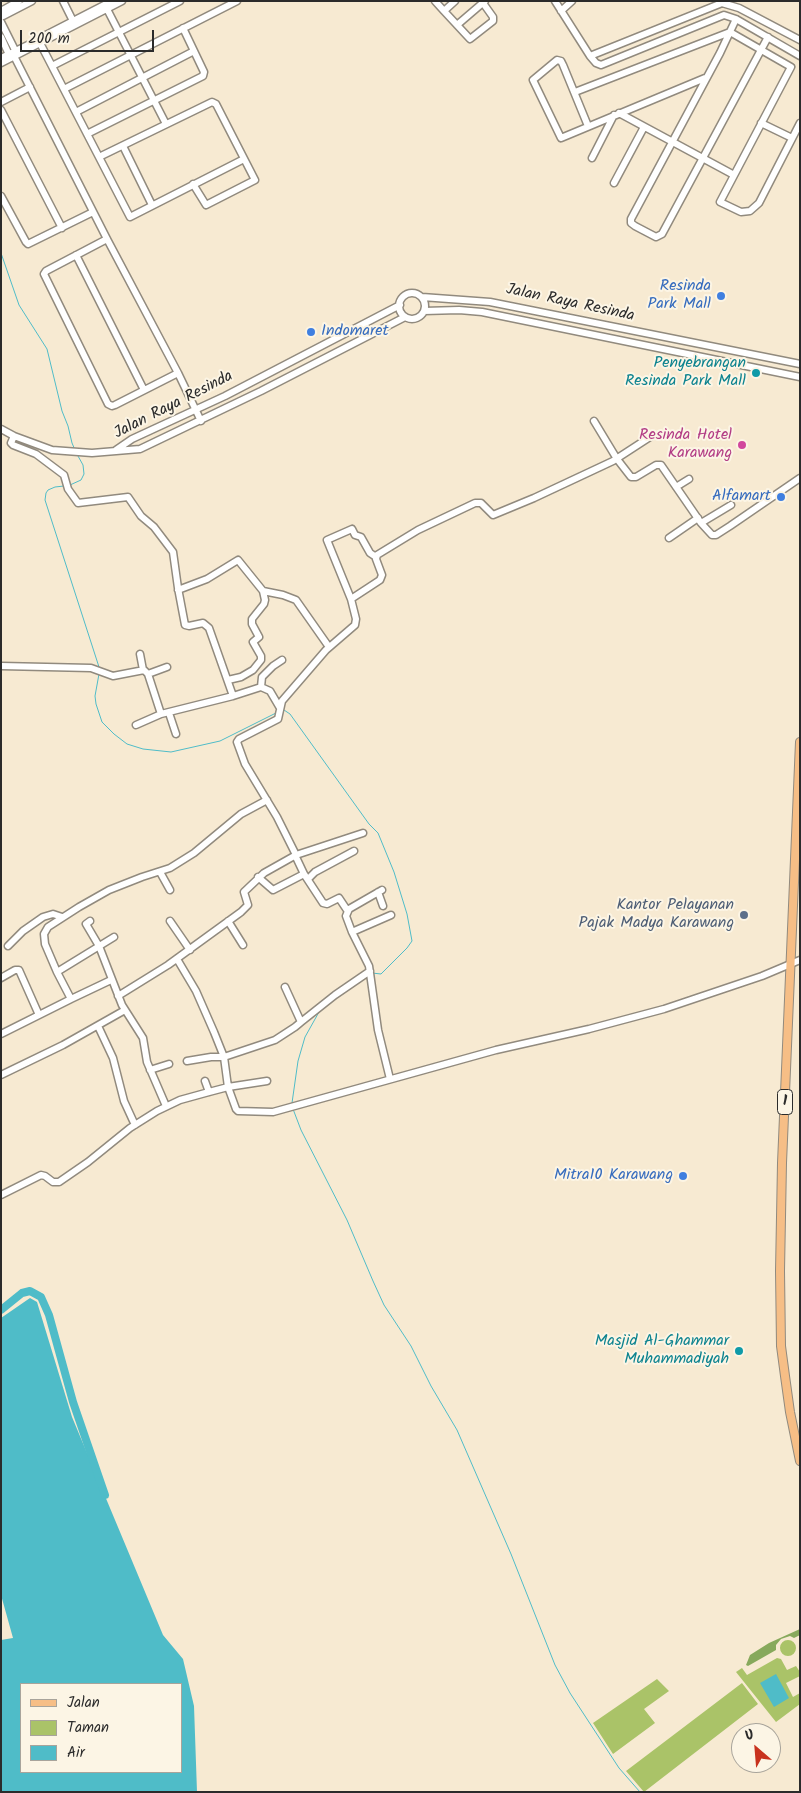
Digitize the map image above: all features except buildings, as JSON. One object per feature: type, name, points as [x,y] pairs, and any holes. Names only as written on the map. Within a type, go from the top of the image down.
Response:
[{"type":"main road","name":"1","points":[[800,742],[799,806],[790,965],[780,1271],[782,1346],[785,1376],[800,1461]]},
{"type":"street","points":[[2,16],[19,1]]},
{"type":"street","points":[[2,16],[32,1]]},
{"type":"street","points":[[63,1],[73,21]]},
{"type":"street","points":[[1,58],[13,55],[40,43],[105,8],[112,1]]},
{"type":"street","points":[[1,63],[73,21],[122,1]]},
{"type":"street","points":[[52,66],[180,1]]},
{"type":"street","points":[[64,89],[237,1]]},
{"type":"street","points":[[435,1],[470,39],[492,23],[493,17],[484,2],[457,24]]},
{"type":"street","points":[[444,10],[455,1]]},
{"type":"street","points":[[555,1],[590,56],[600,64],[605,64],[724,15],[736,19],[799,53]]},
{"type":"street","points":[[561,11],[572,1]]},
{"type":"street","points":[[590,56],[722,2],[739,8],[800,40]]},
{"type":"street","points":[[105,8],[166,124]]},
{"type":"street","points":[[2,16],[13,55]]},
{"type":"street","points":[[736,19],[631,219],[631,224],[643,231],[656,237],[662,234],[768,37]]},
{"type":"street","points":[[87,134],[203,76],[204,72],[183,28]]},
{"type":"street","points":[[730,32],[791,67],[720,202],[741,212],[750,211],[759,203],[800,123]]},
{"type":"street","points":[[575,92],[730,32]]},
{"type":"street","points":[[1,37],[30,87],[201,421]]},
{"type":"street","points":[[40,43],[130,217],[244,158]]},
{"type":"street","points":[[76,112],[194,51]]},
{"type":"street","points":[[588,126],[564,65],[559,60],[534,79],[561,138],[705,78]]},
{"type":"street","points":[[1,102],[30,87]]},
{"type":"street","points":[[99,157],[209,102],[214,102],[255,180],[207,205],[204,205],[193,184]]},
{"type":"street","points":[[1,110],[62,228]]},
{"type":"street","points":[[616,114],[734,175]]},
{"type":"street","points":[[592,158],[616,114]]},
{"type":"street","points":[[761,123],[792,138]]},
{"type":"street","points":[[614,183],[644,127]]},
{"type":"street","points":[[122,146],[152,205]]},
{"type":"street","points":[[1,196],[28,244],[93,212]]},
{"type":"street","points":[[107,239],[46,271],[44,277],[108,404],[116,405],[178,373]]},
{"type":"street","points":[[76,255],[144,390]]},
{"type":"street","points":[[414,293],[422,297],[424,311],[415,318],[405,317],[400,312],[400,305],[401,298],[405,294],[414,293]]},
{"type":"street","name":"Jalan Raya Resinda","points":[[422,297],[490,302],[800,364]]},
{"type":"street","name":"Jalan Raya Resinda","points":[[114,452],[132,439],[225,396],[400,305]]},
{"type":"street","name":"Jalan Raya Resinda","points":[[424,311],[459,310],[482,312],[800,378]]},
{"type":"street","points":[[544,325],[547,313]]},
{"type":"street","name":"Jalan Raya Resinda","points":[[114,452],[148,446],[405,317]]},
{"type":"street","points":[[694,356],[697,344]]},
{"type":"street","points":[[594,421],[616,459],[629,476],[634,478],[656,465],[661,465],[707,531],[712,535],[730,526],[800,478]]},
{"type":"street","points":[[1,429],[14,436],[52,450],[92,453],[114,452]]},
{"type":"street","points":[[376,557],[418,530],[475,503],[481,503],[494,514],[616,459],[654,435]]},
{"type":"street","points":[[14,436],[11,443],[13,445],[36,454],[64,475],[67,486],[78,503],[125,497],[130,499],[141,516],[154,527],[172,549],[185,624],[189,626],[203,624],[209,628],[233,696]]},
{"type":"street","points":[[676,487],[689,479]]},
{"type":"street","points":[[669,538],[699,520],[731,505]]},
{"type":"street","points":[[351,599],[380,580],[382,576],[376,557],[370,553],[361,537],[356,535],[352,529],[327,540],[351,599],[356,624],[329,647],[282,701],[276,720],[239,739],[237,742],[245,764],[286,833],[306,876],[323,903],[327,904],[339,898],[347,910],[346,916],[370,973],[378,1030],[390,1079]]},
{"type":"street","points":[[178,590],[207,579],[238,560],[263,591],[265,596],[264,604],[252,619],[252,624],[259,636],[253,642],[261,656],[261,660],[253,670],[228,680]]},
{"type":"street","points":[[263,591],[296,600],[329,647]]},
{"type":"street","points":[[140,654],[161,714]]},
{"type":"street","points":[[261,687],[262,677],[282,660]]},
{"type":"street","points":[[1,666],[84,667],[113,676],[167,667]]},
{"type":"street","points":[[136,725],[161,714],[261,687],[270,691],[280,711]]},
{"type":"street","points":[[169,713],[176,734]]},
{"type":"street","points":[[71,999],[57,972],[46,944],[44,934],[48,927],[109,890],[142,876],[170,868],[194,853],[241,814],[267,800]]},
{"type":"street","points":[[118,996],[143,982],[190,950],[248,906],[244,892],[258,877],[295,855],[363,833]]},
{"type":"street","points":[[258,877],[270,890],[275,890],[315,872],[354,851]]},
{"type":"street","points":[[160,872],[170,890]]},
{"type":"street","points":[[347,910],[380,891],[383,906]]},
{"type":"street","points":[[8,946],[23,931],[43,917],[53,914],[62,917]]},
{"type":"street","points":[[352,932],[391,915]]},
{"type":"street","points":[[170,920],[190,950]]},
{"type":"street","points":[[90,921],[86,924],[99,946],[118,996],[143,1038],[150,1070],[166,1106]]},
{"type":"street","points":[[228,922],[243,945]]},
{"type":"street","points":[[57,972],[114,937]]},
{"type":"street","points":[[177,959],[204,1007],[224,1057],[228,1087],[236,1109],[238,1112],[262,1113],[496,1050],[640,1016],[694,1000],[800,960]]},
{"type":"street","points":[[1,978],[15,970],[19,970],[39,1015]]},
{"type":"street","points":[[187,1061],[210,1057],[224,1057],[275,1040],[335,995],[370,973]]},
{"type":"street","points":[[2,1031],[111,980]]},
{"type":"street","points":[[285,987],[301,1022]]},
{"type":"street","points":[[1,1075],[98,1026],[125,1010]]},
{"type":"street","points":[[98,1026],[112,1058],[124,1101],[135,1125]]},
{"type":"street","points":[[150,1070],[170,1064]]},
{"type":"street","points":[[205,1081],[208,1092]]},
{"type":"street","points":[[1,1195],[41,1175],[54,1182],[59,1182],[135,1125],[166,1106],[228,1087],[267,1081]]},
{"type":"green space","points":[[800,1629],[800,1635],[794,1638],[790,1636],[781,1639],[776,1645],[776,1650],[748,1666],[746,1665],[750,1655],[769,1643]]},
{"type":"green space","points":[[788,1640],[796,1648],[788,1656],[780,1648]]},
{"type":"green space","points":[[777,1658],[781,1659],[787,1670],[796,1666],[800,1672],[800,1676],[786,1683],[793,1697],[800,1693],[800,1704],[776,1722],[736,1672],[742,1668],[747,1675]]},
{"type":"green space","points":[[657,1679],[669,1691],[644,1709],[655,1723],[613,1754],[593,1723]]},
{"type":"green space","points":[[742,1683],[758,1704],[644,1792],[626,1771]]},
{"type":"water","points":[[30,1298],[37,1302],[72,1417],[163,1635],[183,1659],[194,1706],[197,1792],[1,1792],[1,1640],[13,1638],[1,1595],[1,1318]]},
{"type":"water","points":[[776,1674],[789,1698],[774,1707],[760,1683]]},
{"type":"waterway","points":[[1,253],[19,305],[47,349],[62,411],[75,450]]},
{"type":"waterway","points":[[70,485],[81,480],[84,474],[83,465],[78,456]]},
{"type":"waterway","points":[[64,486],[48,490],[45,500],[99,667]]},
{"type":"waterway","points":[[99,674],[95,696],[102,722],[127,744],[143,749],[171,752],[220,741],[278,712]]},
{"type":"waterway","points":[[284,710],[290,714],[369,824],[378,833],[394,872],[407,914],[412,941],[381,974],[372,973]]},
{"type":"waterway","points":[[292,1103],[298,1061],[305,1037],[319,1012]]},
{"type":"waterway","points":[[293,1109],[301,1130],[347,1220],[384,1305],[411,1346],[431,1386],[457,1430],[511,1554],[555,1665],[570,1693],[619,1768],[640,1792]]},
{"type":"waterway","points":[[1,1310],[22,1293],[30,1291],[41,1297],[49,1315],[73,1402],[105,1495]]},
{"type":"place","name":"Resinda Park Mall","points":[[721,296]]},
{"type":"place","name":"Indomaret","points":[[311,332]]},
{"type":"place","name":"Penyebrangan Resinda Park Mall","points":[[756,373]]},
{"type":"place","name":"Resinda Hotel Karawang","points":[[742,445]]},
{"type":"place","name":"Alfamart","points":[[781,497]]},
{"type":"place","name":"Kantor Pelayanan Pajak Madya Karawang","points":[[744,915]]},
{"type":"place","name":"Mitra10 Karawang","points":[[683,1176]]},
{"type":"place","name":"Masjid Al-Ghammar Muhammadiyah","points":[[739,1351]]}]
